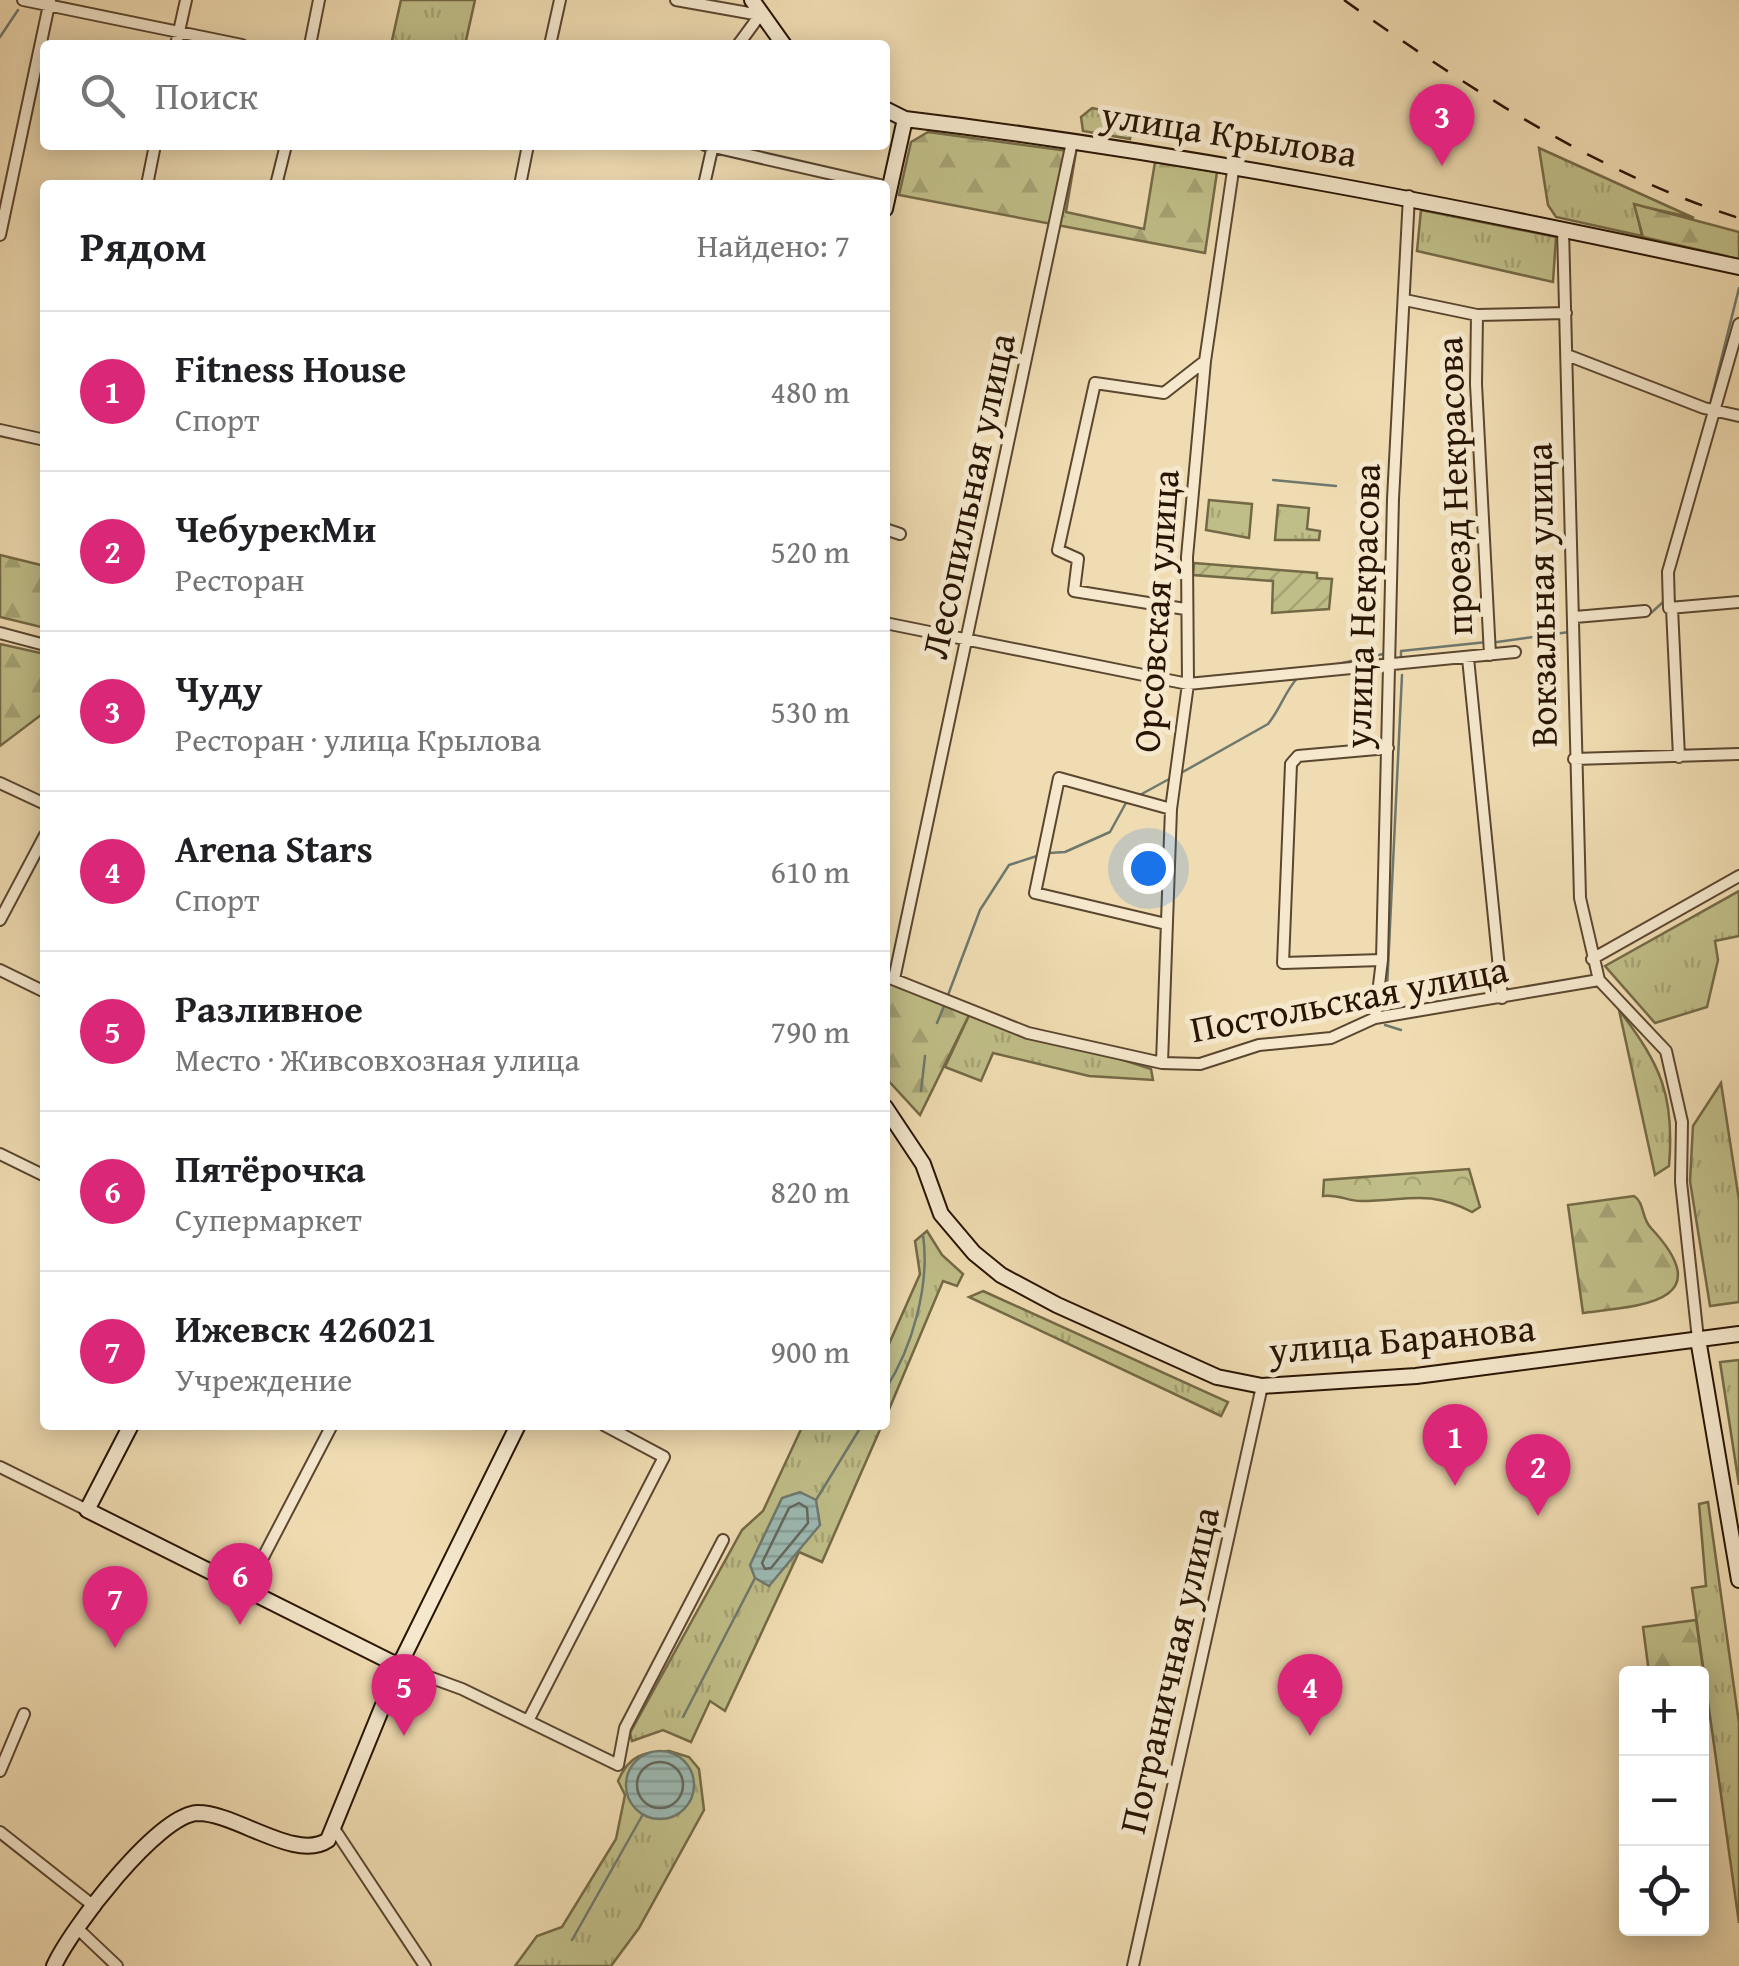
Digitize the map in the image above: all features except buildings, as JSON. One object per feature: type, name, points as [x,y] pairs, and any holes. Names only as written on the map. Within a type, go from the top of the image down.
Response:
[{"type":"main road","points":[[752,0],[780,40]]},
{"type":"main road","name":"улица Крылова","points":[[890,111],[905,119],[1234,164],[1409,196],[1739,267]]},
{"type":"main road","points":[[887,180],[905,119]]},
{"type":"main road","name":"улица Баранова","points":[[890,1114],[923,1164],[942,1214],[974,1253],[1002,1275],[1180,1364],[1262,1386],[1416,1376],[1739,1334]]},
{"type":"main road","points":[[1698,1339],[1739,1580]]},
{"type":"main road","points":[[128,1430],[86,1510],[399,1666]]},
{"type":"main road","points":[[54,1966],[78,1928],[154,1836],[180,1817],[212,1814],[307,1846],[319,1846],[335,1830],[399,1666],[516,1430]]},
{"type":"street","points":[[23,0],[220,40]]},
{"type":"street","points":[[177,40],[186,0]]},
{"type":"street","points":[[311,40],[319,0]]},
{"type":"street","points":[[551,40],[560,0]]},
{"type":"street","points":[[676,0],[760,15],[742,40]]},
{"type":"street","points":[[42,40],[50,3]]},
{"type":"street","points":[[0,235],[40,49]]},
{"type":"street","name":"Лесопильная улица","points":[[890,973],[969,640],[1072,142]]},
{"type":"street","points":[[147,180],[154,150]]},
{"type":"street","points":[[277,180],[285,150]]},
{"type":"street","points":[[521,180],[527,150]]},
{"type":"street","points":[[705,180],[709,150]]},
{"type":"street","points":[[728,150],[859,180]]},
{"type":"street","name":"Орсовская улица","points":[[1162,1063],[1171,809],[1188,684],[1186,609],[1206,361],[1234,164]]},
{"type":"street","name":"улица Некрасова","points":[[1375,1018],[1382,960],[1393,500],[1409,196]]},
{"type":"street","name":"Вокзальная улица","points":[[1563,229],[1580,898],[1598,980]]},
{"type":"street","points":[[1405,300],[1477,315],[1566,313]]},
{"type":"street","name":"проезд Некрасова","points":[[1477,315],[1476,384],[1490,655]]},
{"type":"street","points":[[1679,756],[1668,572],[1739,324]]},
{"type":"street","points":[[1567,355],[1704,408],[1739,416]]},
{"type":"street","points":[[1186,609],[1074,591],[1078,559],[1058,550],[1095,383],[1164,392],[1206,361]]},
{"type":"street","points":[[0,430],[40,439]]},
{"type":"street","points":[[890,531],[900,534]]},
{"type":"street","points":[[1670,608],[1739,602]]},
{"type":"street","points":[[1575,616],[1645,610]]},
{"type":"street","points":[[890,624],[1188,684],[1515,652]]},
{"type":"street","points":[[0,632],[40,644]]},
{"type":"street","name":"проезд Некрасова","points":[[1468,658],[1502,998]]},
{"type":"street","points":[[1382,960],[1283,963],[1291,764],[1298,756],[1388,748]]},
{"type":"street","points":[[1574,759],[1739,754]]},
{"type":"street","points":[[1166,924],[1035,893],[1059,778],[1171,809]]},
{"type":"street","points":[[0,783],[40,802]]},
{"type":"street","points":[[0,920],[40,844]]},
{"type":"street","points":[[1592,958],[1739,876]]},
{"type":"street","points":[[0,970],[40,990]]},
{"type":"street","name":"Постольская улица","points":[[890,977],[1028,1033],[1162,1063],[1200,1064],[1259,1045],[1331,1038],[1375,1018],[1598,980]]},
{"type":"street","points":[[1598,980],[1666,1051],[1682,1122],[1681,1182],[1698,1339]]},
{"type":"street","points":[[0,1154],[40,1174]]},
{"type":"street","name":"Пограничная улица","points":[[1133,1966],[1262,1386]]},
{"type":"street","points":[[246,1590],[329,1430]]},
{"type":"street","points":[[528,1719],[664,1457],[613,1430]]},
{"type":"street","points":[[0,1467],[86,1510]]},
{"type":"street","points":[[399,1666],[528,1719],[618,1765],[625,1728],[723,1540]]},
{"type":"street","points":[[0,1772],[24,1714]]},
{"type":"street","points":[[335,1830],[425,1966]]},
{"type":"street","points":[[0,1832],[95,1907]]},
{"type":"street","points":[[78,1928],[117,1966]]},
{"type":"green space","points":[[401,0],[475,0],[466,40],[392,40]]},
{"type":"green space","points":[[1092,108],[1134,117],[1130,139],[1083,131],[1081,117]]},
{"type":"green space","points":[[928,132],[1076,152],[1066,212],[1144,229],[1155,162],[1217,172],[1205,253],[899,195],[911,142]]},
{"type":"green space","points":[[1539,148],[1694,218],[1635,205],[1642,236],[1556,217],[1548,205]]},
{"type":"green space","points":[[1634,204],[1739,232],[1739,259],[1643,237]]},
{"type":"green space","points":[[1421,210],[1556,237],[1553,282],[1417,251]]},
{"type":"green space","points":[[1209,500],[1252,504],[1249,538],[1206,530]]},
{"type":"green space","points":[[1278,505],[1309,508],[1307,529],[1320,531],[1319,540],[1275,540]]},
{"type":"green space","points":[[0,555],[40,565],[40,627],[0,617]]},
{"type":"green space","points":[[1194,563],[1317,573],[1317,578],[1332,579],[1329,609],[1272,613],[1273,581],[1193,575]]},
{"type":"green space","points":[[0,644],[40,653],[40,716],[0,746]]},
{"type":"green space","points":[[1739,891],[1739,936],[1715,941],[1718,960],[1707,1007],[1655,1023],[1605,966]]},
{"type":"green space","points":[[890,978],[971,1011],[920,1115],[890,1082]]},
{"type":"green space","points":[[1619,1010],[1655,1065],[1667,1100],[1669,1166],[1655,1175]]},
{"type":"green space","points":[[971,1011],[1151,1069],[1153,1080],[1089,1076],[993,1053],[981,1081],[945,1067]]},
{"type":"green space","points":[[1721,1083],[1739,1200],[1739,1302],[1710,1306],[1690,1181],[1693,1126]]},
{"type":"green space","points":[[1469,1169],[1480,1207],[1472,1212],[1429,1198],[1361,1201],[1323,1196],[1324,1180]]},
{"type":"green space","points":[[1634,1196],[1648,1224],[1670,1253],[1678,1272],[1675,1286],[1648,1303],[1583,1313],[1568,1205]]},
{"type":"green space","points":[[927,1231],[942,1255],[963,1274],[957,1286],[943,1281],[890,1407],[890,1342],[920,1274],[915,1241]]},
{"type":"green space","points":[[983,1291],[1228,1402],[1221,1416],[969,1297]]},
{"type":"green space","points":[[1739,1360],[1739,1485],[1720,1362]]},
{"type":"green space","points":[[801,1430],[880,1430],[822,1562],[799,1552],[725,1711],[710,1701],[691,1742],[663,1730],[632,1741],[630,1733],[742,1530],[763,1511]]},
{"type":"green space","points":[[1708,1502],[1739,1723],[1739,1923],[1709,1709],[1709,1666],[1703,1666],[1692,1588],[1706,1586],[1699,1504]]},
{"type":"green space","points":[[1696,1620],[1703,1666],[1648,1666],[1643,1627]]},
{"type":"green space","points":[[669,1751],[689,1757],[699,1769],[704,1810],[639,1928],[611,1966],[515,1966],[537,1936],[562,1927],[616,1839],[625,1795],[618,1781],[627,1765],[644,1754]]},
{"type":"water","points":[[800,1492],[816,1500],[820,1525],[769,1586],[755,1578],[750,1565],[782,1498]]},
{"type":"water","points":[[660,1751],[684,1761],[694,1785],[684,1809],[660,1819],[636,1809],[626,1785],[636,1761]]},
{"type":"waterway","points":[[0,37],[18,10]]},
{"type":"waterway","points":[[1711,400],[1739,288]]},
{"type":"waterway","points":[[1699,444],[1707,416]]},
{"type":"waterway","points":[[1273,480],[1336,486]]},
{"type":"waterway","points":[[1651,613],[1663,602]]},
{"type":"waterway","points":[[1497,642],[1569,632]]},
{"type":"waterway","points":[[1401,657],[1401,651],[1487,642]]},
{"type":"waterway","points":[[1333,665],[1383,654]]},
{"type":"waterway","points":[[1386,1010],[1402,675]]},
{"type":"waterway","points":[[1181,773],[1268,724],[1298,677]]},
{"type":"waterway","points":[[1138,796],[1171,778]]},
{"type":"waterway","points":[[1049,853],[1065,852],[1110,832],[1127,801]]},
{"type":"waterway","points":[[948,995],[980,910],[1009,865],[1040,855]]},
{"type":"waterway","points":[[937,1023],[944,1006]]},
{"type":"waterway","points":[[1385,1025],[1401,1030]]},
{"type":"waterway","points":[[921,1091],[925,1056]]},
{"type":"waterway","points":[[890,1382],[904,1355],[917,1315],[924,1274],[923,1235]]},
{"type":"waterway","points":[[816,1500],[859,1430]]},
{"type":"waterway","points":[[683,1717],[755,1578]]},
{"type":"waterway","points":[[572,1940],[642,1816]]},
{"type":"railway","points":[[1344,0],[1484,95],[1583,152],[1634,177],[1739,218]]},
{"type":"place","name":"Чуду","points":[[1442,166]]},
{"type":"place","name":"Fitness House","points":[[1455,1486]]},
{"type":"place","name":"ЧебурекМи","points":[[1538,1516]]},
{"type":"place","name":"Пятёрочка","points":[[240,1625]]},
{"type":"place","name":"Ижевск 426021","points":[[115,1648]]},
{"type":"place","name":"Разливное","points":[[404,1736]]},
{"type":"place","name":"Arena Stars","points":[[1310,1736]]}]
